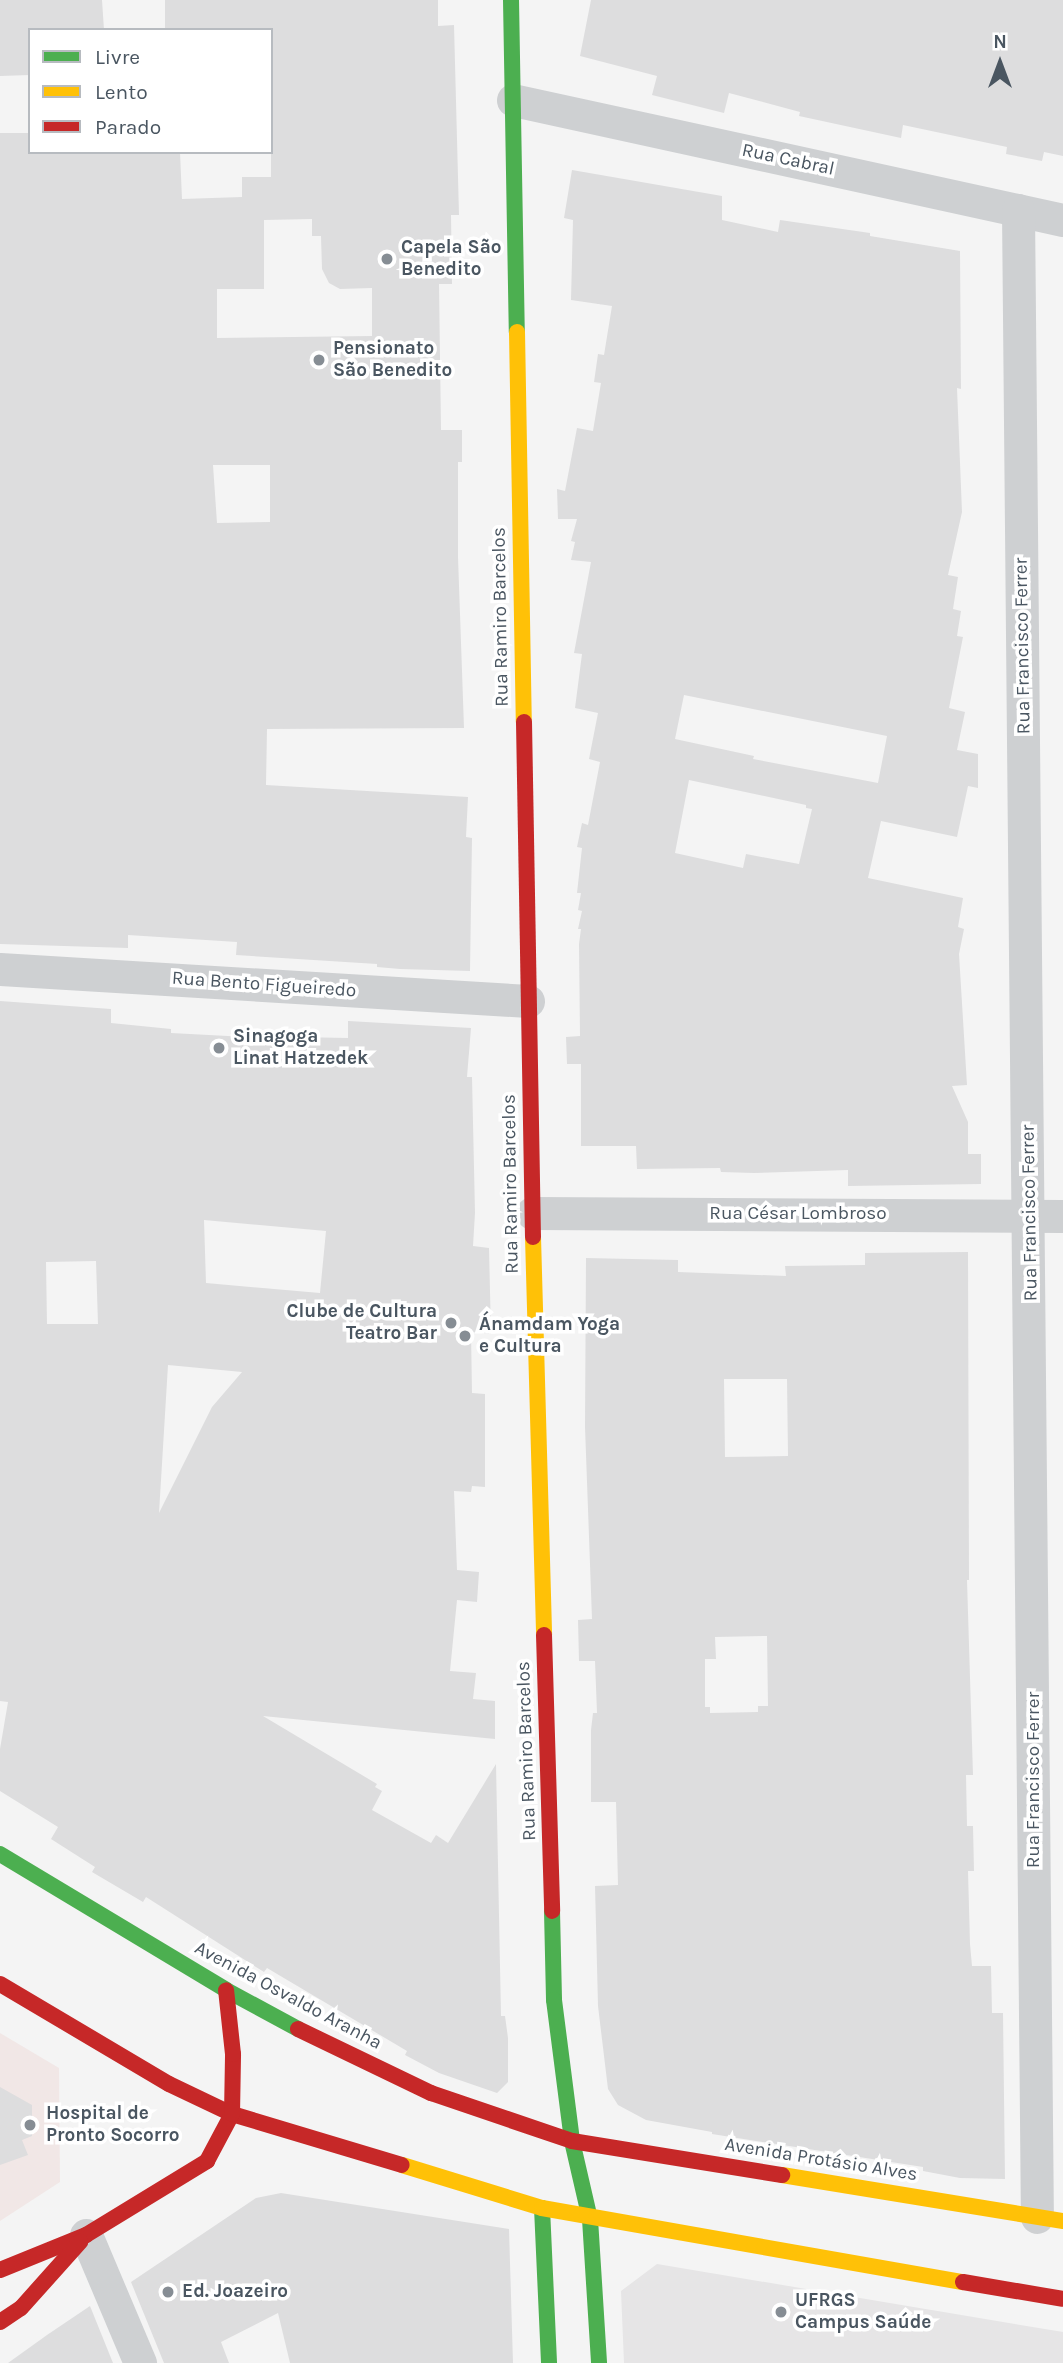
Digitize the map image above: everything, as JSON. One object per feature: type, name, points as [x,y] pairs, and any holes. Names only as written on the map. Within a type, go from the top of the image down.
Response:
[{"type":"main road","name":"Rua Ramiro Barcelos","points":[[511,0],[532,1213],[554,2000],[572,2141],[590,2219],[598,2363]]},
{"type":"main road","name":"Avenida Osvaldo Aranha","points":[[0,1854],[226,1990],[316,2039],[431,2092],[572,2141]]},
{"type":"main road","points":[[0,1983],[169,2084],[232,2115],[542,2208],[590,2219],[1063,2298]]},
{"type":"main road","points":[[0,2270],[86,2235],[207,2161],[232,2115],[233,2054],[226,1990]]},
{"type":"main road","name":"Avenida Protásio Alves","points":[[572,2141],[1050,2219]]},
{"type":"main road","points":[[542,2208],[549,2363]]},
{"type":"main road","points":[[0,2322],[21,2308],[86,2235]]},
{"type":"street","name":"Rua Cabral","points":[[513,100],[1063,220]]},
{"type":"street","name":"Rua Francisco Ferrer","points":[[1018,210],[1030,1215],[1050,2219]]},
{"type":"street","name":"Rua Bento Figueiredo","points":[[0,969],[528,1001]]},
{"type":"street","name":"Rua César Lombroso","points":[[532,1213],[1063,1216]]},
{"type":"street","points":[[86,2235],[141,2363]]},
{"type":"shaded area","name":"Hospital de Pronto Socorro","points":[[0,2033],[59,2068],[60,2182],[0,2221]]},
{"type":"shaded area","name":"UFRGS Campus Saúde","points":[[657,2264],[1063,2332],[1063,2363],[624,2363],[621,2291]]},
{"type":"building","points":[[0,0],[102,0],[104,28],[28,28],[28,75],[0,76]]},
{"type":"building","points":[[165,0],[438,0],[438,26],[454,25],[459,215],[451,215],[452,284],[439,284],[441,430],[462,430],[462,462],[458,462],[458,557],[464,728],[267,729],[266,785],[468,797],[466,837],[472,838],[470,971],[400,969],[377,967],[377,964],[236,955],[237,942],[128,935],[128,948],[0,944],[0,133],[28,133],[28,154],[180,154],[182,199],[242,197],[242,177],[271,177],[273,28],[165,28]],"holes":[[[312,219],[312,236],[321,236],[322,269],[329,283],[340,289],[372,288],[372,336],[217,338],[217,289],[264,289],[264,220]],[[213,465],[270,465],[270,522],[217,523]]]},
{"type":"building","points":[[591,0],[1063,0],[1063,156],[1044,152],[1042,161],[1006,154],[1007,147],[903,125],[901,138],[799,116],[800,112],[729,93],[724,113],[652,95],[657,76],[580,56]]},
{"type":"building","points":[[572,170],[722,196],[722,220],[778,232],[780,220],[870,233],[870,236],[960,251],[961,389],[957,388],[962,512],[948,575],[958,577],[953,609],[961,611],[957,636],[963,637],[949,708],[965,712],[957,750],[978,754],[978,788],[968,786],[957,837],[881,821],[868,878],[963,898],[958,927],[964,929],[959,954],[967,1085],[952,1086],[968,1122],[968,1154],[981,1154],[981,1184],[848,1186],[848,1170],[754,1173],[721,1172],[720,1168],[637,1169],[636,1146],[581,1146],[581,1064],[567,1064],[566,1037],[580,1036],[581,929],[578,929],[582,911],[578,910],[581,893],[577,893],[582,848],[577,847],[582,823],[588,825],[600,762],[589,759],[598,713],[575,708],[582,654],[574,653],[591,562],[571,560],[575,542],[571,541],[577,519],[558,519],[557,489],[565,491],[577,428],[593,431],[601,383],[594,382],[598,354],[604,355],[612,306],[571,300],[573,220],[564,218]],"holes":[[[684,695],[887,736],[878,783],[753,759],[754,756],[675,739]],[[689,780],[806,805],[806,808],[812,809],[799,864],[746,854],[743,868],[675,853]]]},
{"type":"building","points":[[0,1001],[111,1009],[111,1023],[171,1029],[171,1033],[263,1038],[263,1031],[295,1034],[295,1037],[348,1038],[348,1021],[471,1028],[467,1077],[472,1077],[475,1213],[473,1246],[489,1248],[491,1334],[471,1332],[472,1393],[485,1394],[485,1487],[472,1486],[471,1492],[454,1491],[457,1570],[479,1572],[477,1602],[457,1600],[450,1671],[476,1673],[473,1699],[495,1701],[495,1739],[263,1716],[377,1784],[375,1787],[382,1791],[372,1810],[431,1843],[436,1835],[448,1843],[496,1764],[501,2016],[505,2016],[508,2038],[508,2082],[497,2093],[439,2073],[405,2055],[407,2051],[267,1968],[264,1972],[146,1897],[143,1902],[92,1872],[95,1867],[51,1839],[58,1827],[0,1791],[0,1749],[8,1702],[0,1701]],"holes":[[[204,1220],[326,1231],[320,1293],[206,1283]],[[96,1261],[98,1324],[47,1324],[46,1262]],[[168,1365],[242,1372],[212,1407],[159,1513]]]},
{"type":"building","points":[[968,1252],[967,1580],[973,1775],[966,1775],[967,1826],[973,1826],[974,1871],[968,1871],[970,1944],[972,1966],[991,1966],[992,2013],[1003,2013],[1005,2179],[960,2178],[923,2171],[923,2167],[712,2134],[646,2120],[618,2105],[608,2089],[598,2006],[595,1886],[618,1885],[616,1802],[591,1802],[591,1730],[593,1713],[597,1713],[595,1661],[579,1661],[578,1620],[592,1619],[585,1427],[586,1258],[678,1260],[678,1272],[786,1276],[785,1266],[865,1265],[865,1253]],"holes":[[[724,1379],[787,1379],[788,1456],[725,1457]],[[767,1636],[768,1706],[758,1706],[758,1712],[710,1713],[710,1707],[705,1707],[705,1659],[716,1659],[715,1637]]]},
{"type":"building","points":[[0,2087],[32,2105],[32,2136],[22,2140],[28,2155],[0,2165]]},
{"type":"building","points":[[281,2193],[509,2229],[513,2363],[290,2363],[278,2313],[221,2342],[229,2363],[164,2363],[131,2282],[256,2198]]},
{"type":"building","points":[[90,2306],[113,2363],[8,2363],[47,2335]]},
{"type":"traffic: fast","points":[[511,0],[517,332]]},
{"type":"traffic: fast","points":[[0,1854],[226,1990],[298,2029]]},
{"type":"traffic: fast","points":[[552,1911],[554,2000],[572,2141],[590,2219],[599,2363]]},
{"type":"traffic: fast","points":[[542,2208],[549,2363]]},
{"type":"traffic: slow","points":[[517,332],[524,722]]},
{"type":"traffic: slow","points":[[533,1237],[544,1635]]},
{"type":"traffic: slow","points":[[402,2165],[542,2208],[963,2282]]},
{"type":"traffic: slow","points":[[782,2175],[1063,2221]]},
{"type":"traffic: jam","points":[[524,722],[533,1237]]},
{"type":"traffic: jam","points":[[544,1635],[552,1911]]},
{"type":"traffic: jam","points":[[0,1984],[169,2084],[232,2114],[402,2165]]},
{"type":"traffic: jam","points":[[0,2270],[86,2235],[207,2161],[232,2114],[233,2054],[226,1990]]},
{"type":"traffic: jam","points":[[298,2029],[431,2093],[572,2141],[782,2175]]},
{"type":"traffic: jam","points":[[0,2322],[21,2308],[80,2242]]},
{"type":"traffic: jam","points":[[963,2282],[1063,2299]]},
{"type":"place","name":"Capela São Benedito","points":[[387,259]]},
{"type":"place","name":"Pensionato São Benedito","points":[[319,360]]},
{"type":"place","name":"Sinagoga Linat Hatzedek","points":[[219,1048]]},
{"type":"place","name":"Clube de Cultura Teatro Bar","points":[[451,1323]]},
{"type":"place","name":"Ánamdam Yoga e Cultura","points":[[465,1336]]},
{"type":"place","name":"Hospital de Pronto Socorro","points":[[30,2125]]},
{"type":"place","name":"Ed. Joazeiro","points":[[168,2292]]},
{"type":"place","name":"UFRGS Campus Saúde","points":[[781,2312]]}]
